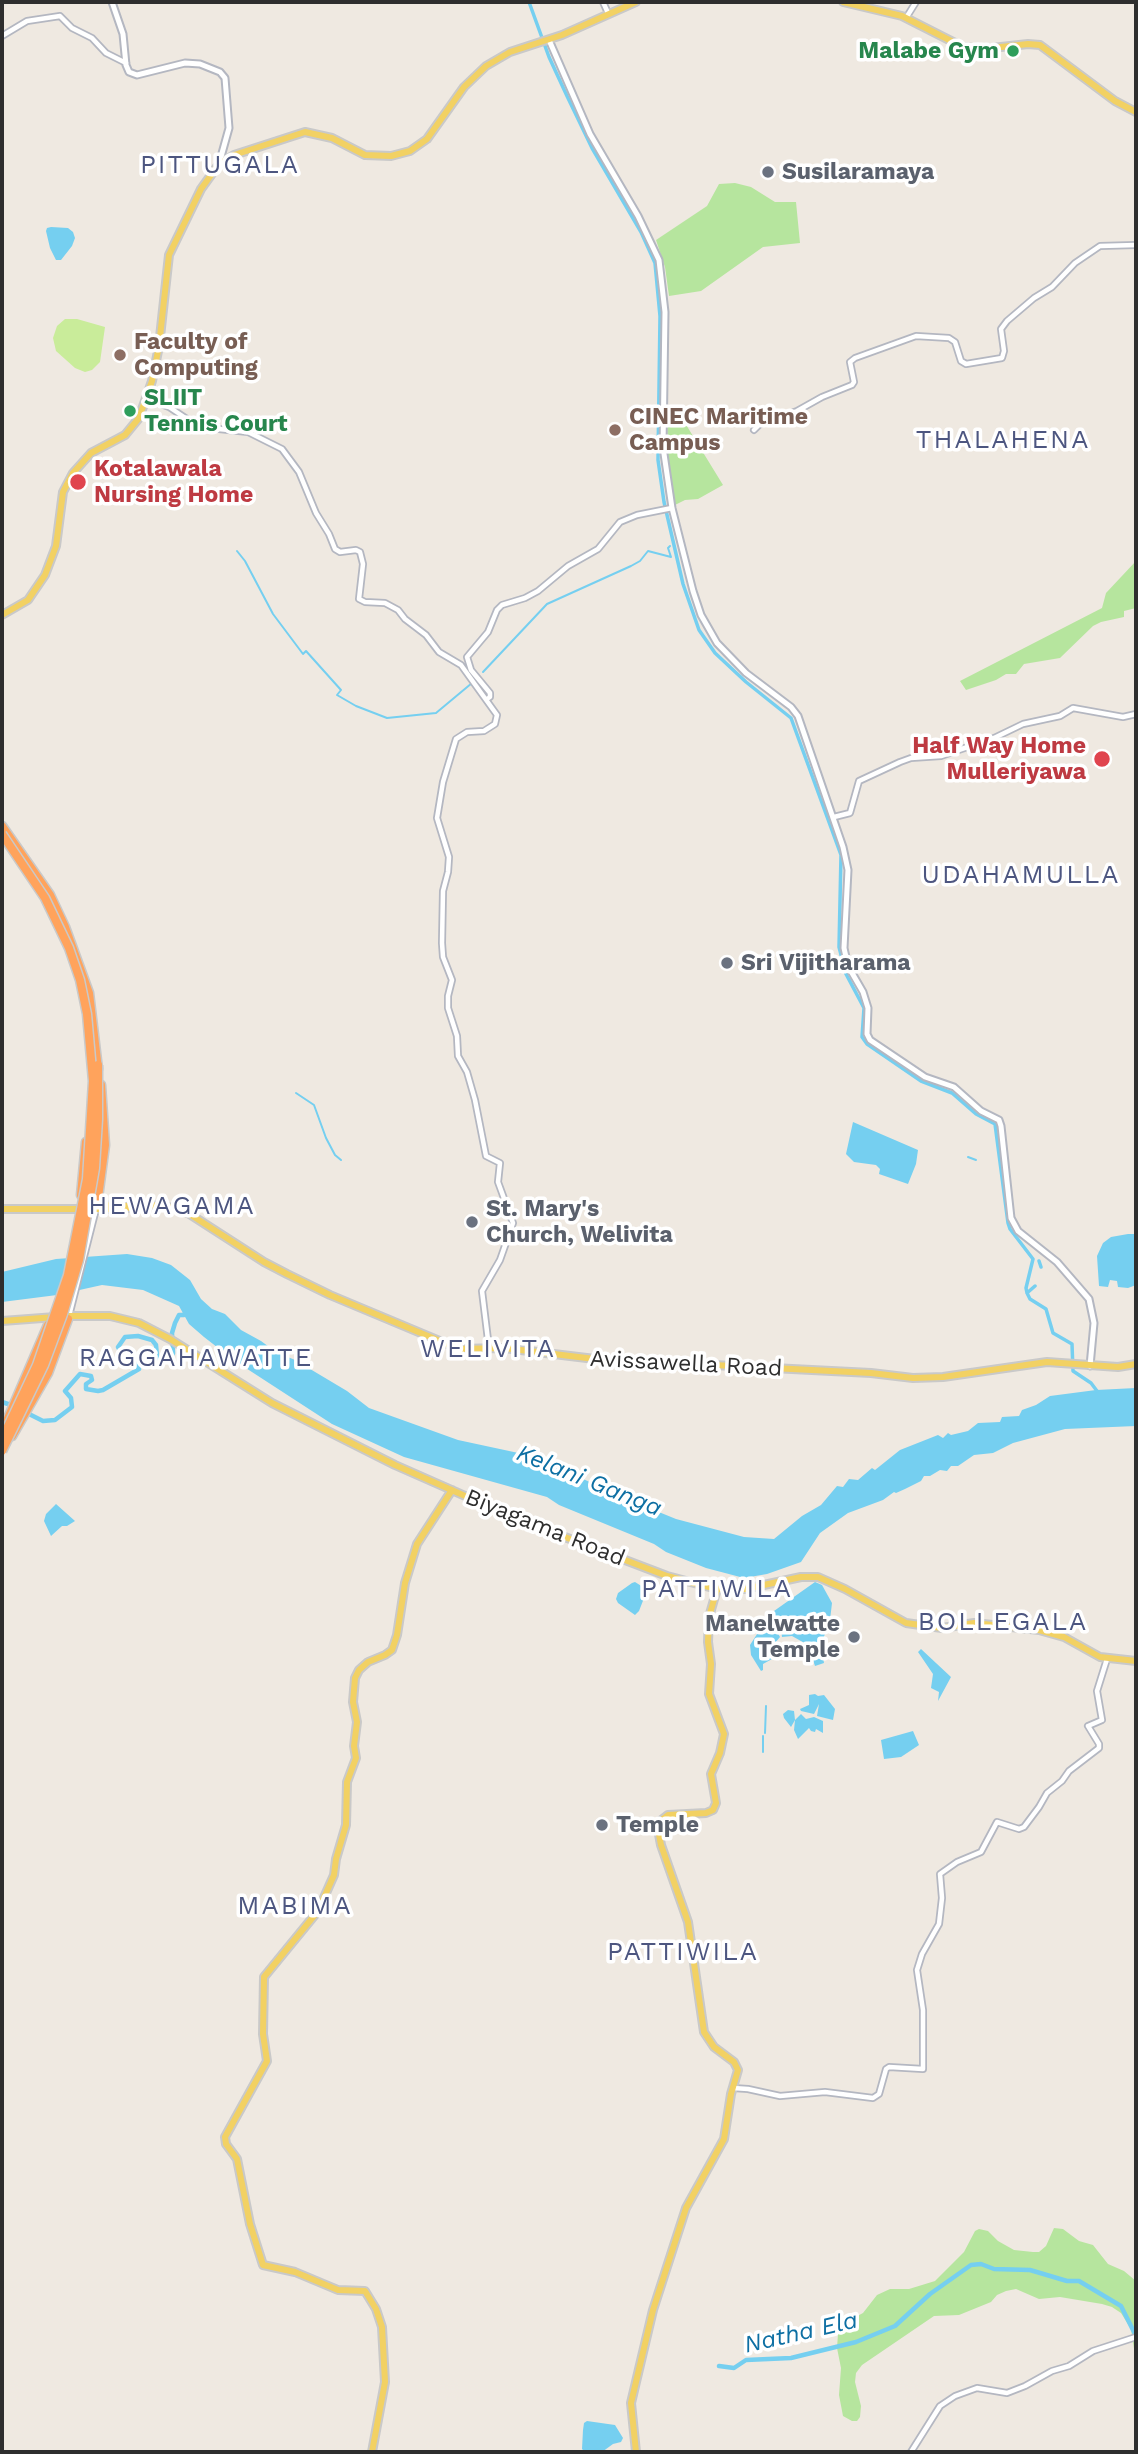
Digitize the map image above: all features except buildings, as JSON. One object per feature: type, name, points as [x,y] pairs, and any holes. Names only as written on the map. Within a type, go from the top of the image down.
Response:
[{"type":"highway","points":[[2,826],[50,895],[65,926],[89,993],[105,1145],[96,1207]]},
{"type":"highway","points":[[2,834],[46,898],[64,935],[83,993],[92,1053],[93,1096],[85,1190],[74,1251],[52,1326],[26,1391],[2,1438]]},
{"type":"highway","points":[[79,1207],[92,1053]]},
{"type":"highway","points":[[2,1452],[44,1366],[77,1269],[95,1168],[98,1065]]},
{"type":"highway","points":[[2,1452],[37,1395],[68,1317]]},
{"type":"highway","points":[[2,1432],[48,1319]]},
{"type":"main road","points":[[112,2],[123,34],[129,72],[137,75],[185,63],[200,64],[220,72],[226,81],[229,119],[219,164]]},
{"type":"main road","points":[[2,615],[28,600],[45,575],[57,541],[63,492],[73,473],[91,453],[130,430],[139,418],[160,340],[169,255],[201,188],[219,164],[234,155],[306,132],[332,138],[365,155],[391,156],[410,151],[425,141],[464,87],[486,66],[510,52],[578,29],[636,2]]},
{"type":"main road","points":[[843,2],[873,4],[880,10],[906,18],[963,47],[984,49],[1024,44],[1040,45],[1115,101],[1136,112]]},
{"type":"main road","points":[[545,42],[590,134],[638,216],[659,260],[665,312],[663,447],[671,508],[693,591],[708,629],[737,664],[791,707],[798,716],[834,817],[848,870],[845,948],[851,973],[867,1002],[867,1034],[870,1040],[925,1077],[954,1087],[981,1111],[999,1120],[1011,1219],[1018,1231],[1057,1262],[1089,1299],[1094,1323],[1090,1366],[1136,1364]]},
{"type":"main road","name":"Avissawella Road","points":[[2,1209],[121,1204],[157,1205],[184,1211],[264,1262],[330,1295],[451,1346],[584,1359],[871,1373],[913,1378],[943,1377],[1036,1363],[1090,1366]]},
{"type":"main road","name":"Biyagama Road","points":[[2,1321],[110,1316],[139,1323],[170,1339],[290,1413],[395,1465],[515,1518],[667,1576],[717,1589],[756,1589],[801,1577],[818,1577],[906,1623],[942,1628],[974,1623],[1039,1630],[1063,1637],[1107,1659],[1136,1661]]},
{"type":"main road","name":"Biyagama Road","points":[[13,1320],[48,1319]]},
{"type":"main road","points":[[1126,1366],[1136,1369]]},
{"type":"main road","points":[[372,2452],[385,2382],[382,2327],[376,2309],[365,2291],[338,2290],[295,2272],[263,2265],[250,2224],[237,2159],[226,2144],[225,2137],[267,2060],[263,2034],[264,1977],[318,1911],[334,1875],[346,1825],[347,1782],[356,1757],[356,1717],[353,1702],[355,1678],[368,1662],[388,1654],[394,1647],[405,1583],[417,1544],[452,1490]]},
{"type":"main road","points":[[636,2452],[631,2416],[632,2395],[653,2310],[687,2208],[722,2145],[738,2070],[736,2065],[711,2043],[702,2022],[688,1922],[658,1829],[660,1821],[668,1815],[706,1813],[713,1810],[716,1803],[711,1774],[724,1734],[709,1694],[711,1664],[708,1642],[709,1618],[717,1589]]},
{"type":"street","points":[[603,2],[608,13]]},
{"type":"street","points":[[906,18],[915,3]]},
{"type":"street","points":[[2,36],[27,21],[60,16],[72,28],[92,38],[106,54],[126,63]]},
{"type":"street","points":[[754,430],[760,424],[797,411],[852,385],[854,382],[850,362],[869,352],[895,346],[909,338],[949,338],[955,342],[961,361],[966,364],[1002,359],[1004,351],[1001,330],[1007,321],[1052,287],[1075,263],[1100,246],[1136,245]]},
{"type":"street","points":[[146,399],[169,407],[185,419],[204,427],[248,432],[282,449],[299,472],[335,549],[345,552],[359,550],[363,564],[359,599],[393,606],[426,635],[439,652],[461,665],[489,697]]},
{"type":"street","points":[[489,1348],[482,1290],[500,1260],[513,1223],[498,1182],[500,1163],[486,1156],[475,1100],[467,1072],[458,1056],[457,1036],[448,1007],[447,996],[452,980],[443,957],[442,943],[443,891],[449,860],[437,818],[443,782],[456,739],[467,732],[484,731],[497,721],[489,697],[471,670],[467,657],[488,632],[497,610],[502,605],[538,591],[568,566],[598,549],[620,522],[671,508]]},
{"type":"street","points":[[834,817],[850,813],[859,781],[911,758],[941,757],[1023,724],[1060,716],[1073,708],[1123,717],[1136,714]]},
{"type":"street","points":[[48,1319],[59,1297],[79,1207]]},
{"type":"street","points":[[68,1317],[96,1207]]},
{"type":"street","points":[[733,2088],[780,2096],[825,2092],[873,2098],[879,2094],[886,2069],[889,2067],[923,2068],[923,2010],[917,1970],[922,1954],[939,1924],[942,1898],[940,1874],[957,1862],[981,1852],[997,1822],[1019,1829],[1024,1826],[1040,1807],[1047,1793],[1099,1748],[1088,1726],[1102,1720],[1097,1693],[1107,1659]]},
{"type":"street","points":[[911,2452],[946,2400],[974,2388],[999,2393],[1009,2392],[1046,2373],[1069,2366],[1089,2353],[1135,2338]]},
{"type":"green space","points":[[735,183],[751,187],[775,202],[796,202],[800,243],[763,247],[701,291],[669,296],[665,267],[656,240],[707,206],[719,184]]},
{"type":"green space","points":[[65,319],[77,319],[105,327],[100,362],[92,370],[85,372],[75,368],[56,351],[53,338],[57,326]]},
{"type":"green space","points":[[667,405],[682,407],[685,423],[723,485],[698,499],[685,500],[675,505],[668,461]]},
{"type":"green space","points":[[1136,561],[1136,608],[1124,611],[1124,617],[1093,626],[1060,658],[1024,664],[1016,674],[1006,674],[966,690],[960,681],[1102,608],[1106,593]]},
{"type":"green space","points":[[1054,2228],[1063,2229],[1079,2241],[1093,2245],[1108,2264],[1124,2271],[1136,2281],[1136,2362],[1131,2329],[1121,2313],[1112,2307],[1060,2297],[1039,2299],[1016,2289],[997,2295],[991,2302],[959,2315],[934,2316],[862,2365],[856,2373],[855,2382],[861,2406],[860,2417],[857,2421],[852,2421],[843,2416],[839,2395],[841,2368],[837,2348],[838,2334],[846,2322],[863,2313],[877,2295],[890,2289],[909,2289],[935,2281],[964,2252],[975,2231],[979,2229],[988,2231],[998,2241],[1014,2250],[1039,2252],[1046,2246]]},
{"type":"water","points":[[51,227],[68,228],[75,238],[61,260],[56,260],[50,248],[46,231]]},
{"type":"water","points":[[853,1122],[918,1150],[908,1184],[879,1174],[880,1169],[876,1165],[854,1162],[846,1154]]},
{"type":"water","points":[[1136,1234],[1136,1285],[1118,1287],[1117,1281],[1110,1280],[1108,1287],[1099,1286],[1097,1256],[1103,1243],[1111,1237]]},
{"type":"water","points":[[127,1254],[152,1258],[171,1265],[190,1280],[201,1299],[212,1309],[225,1314],[241,1330],[347,1391],[369,1408],[458,1440],[537,1457],[617,1495],[676,1519],[744,1537],[774,1539],[802,1516],[821,1505],[837,1486],[843,1487],[849,1479],[858,1480],[900,1450],[938,1435],[943,1438],[948,1433],[951,1435],[968,1431],[978,1423],[1000,1422],[1002,1417],[1019,1416],[1022,1410],[1050,1396],[1136,1388],[1136,1426],[1065,1429],[1013,1443],[993,1453],[974,1455],[958,1466],[924,1476],[921,1481],[894,1492],[883,1500],[848,1513],[820,1533],[801,1562],[767,1574],[744,1578],[706,1568],[666,1552],[654,1544],[559,1505],[547,1497],[404,1457],[332,1424],[235,1361],[189,1324],[179,1306],[143,1290],[102,1285],[57,1295],[2,1302],[2,1272],[56,1259]]},
{"type":"water","points":[[56,1504],[75,1521],[62,1526],[51,1536],[44,1521],[46,1514]]},
{"type":"water","points":[[635,1582],[643,1587],[646,1593],[635,1615],[616,1599],[618,1593]]},
{"type":"water","points":[[815,1582],[822,1585],[832,1603],[830,1620],[821,1645],[824,1663],[815,1666],[808,1645],[792,1636],[782,1637],[781,1628],[776,1630],[780,1637],[775,1643],[772,1659],[763,1664],[761,1671],[751,1655],[750,1645],[759,1631],[773,1618],[774,1611]]},
{"type":"water","points":[[921,1649],[951,1677],[938,1701],[939,1692],[931,1688],[933,1674],[918,1652]]},
{"type":"water","points":[[809,1695],[824,1695],[835,1709],[833,1720],[817,1716],[819,1704],[814,1714],[801,1711],[800,1709],[809,1705]]},
{"type":"water","points":[[788,1710],[794,1711],[795,1720],[791,1727],[783,1714]]},
{"type":"water","points":[[801,1714],[806,1719],[814,1717],[823,1721],[823,1733],[816,1729],[815,1732],[811,1731],[809,1728],[798,1739],[794,1730],[795,1720]]},
{"type":"water","points":[[913,1731],[919,1745],[901,1757],[884,1759],[881,1740]]},
{"type":"water","points":[[587,2421],[615,2425],[623,2438],[621,2442],[602,2452],[585,2452],[582,2449],[583,2430]]},
{"type":"waterway","points":[[529,2],[549,57],[592,148],[641,232],[655,263],[660,316],[658,460],[664,502],[683,584],[699,630],[715,653],[791,718],[841,855],[839,947],[846,974],[864,1008],[862,1037],[867,1044],[921,1081],[952,1093],[976,1114],[995,1124],[1008,1223],[1033,1259],[1027,1293],[1030,1299],[1046,1309],[1053,1333],[1072,1344],[1073,1371],[1091,1383],[1097,1391]]},
{"type":"waterway","points":[[483,672],[547,604],[631,566],[640,561],[648,551],[671,557],[668,548],[670,546]]},
{"type":"waterway","points":[[237,551],[273,614],[303,654],[306,651],[341,690],[337,695],[356,706],[387,718],[436,713],[472,683]]},
{"type":"waterway","points":[[296,1093],[314,1105],[326,1138],[335,1155],[341,1160]]},
{"type":"waterway","points":[[968,1157],[976,1160]]},
{"type":"waterway","points":[[1039,1261],[1041,1267]]},
{"type":"waterway","points":[[1027,1293],[1035,1286]]},
{"type":"waterway","points":[[25,1412],[43,1421],[55,1420],[72,1407],[71,1398],[65,1391],[80,1374],[91,1376],[92,1380],[86,1384],[86,1389],[98,1391],[139,1369],[118,1347],[125,1337],[138,1336],[152,1340],[160,1361],[170,1360],[175,1323],[179,1315],[185,1313]]},
{"type":"waterway","points":[[2,1402],[14,1406]]},
{"type":"waterway","points":[[765,1733],[766,1706]]},
{"type":"waterway","points":[[763,1736],[763,1752]]},
{"type":"waterway","name":"Natha Ela","points":[[719,2366],[734,2368],[746,2360],[791,2358],[856,2342],[895,2326],[930,2294],[971,2265],[981,2264],[994,2269],[1030,2270],[1067,2281],[1079,2281],[1121,2306],[1136,2336]]},
{"type":"place","name":"Malabe Gym","points":[[1013,51]]},
{"type":"place","name":"Susilaramaya","points":[[768,172]]},
{"type":"place","name":"Faculty of Computing","points":[[120,355]]},
{"type":"place","name":"SLIIT Tennis Court","points":[[130,411]]},
{"type":"place","name":"CINEC Maritime Campus","points":[[615,430]]},
{"type":"place","name":"Kotalawala Nursing Home","points":[[78,482]]},
{"type":"place","name":"Half Way Home Mulleriyawa","points":[[1102,759]]},
{"type":"place","name":"Sri Vijitharama","points":[[727,963]]},
{"type":"place","name":"St. Mary's Church, Welivita","points":[[472,1222]]},
{"type":"place","name":"Manelwatte Temple","points":[[854,1637]]},
{"type":"place","name":"Temple","points":[[602,1825]]},
{"type":"district","name":"PITTUGALA","points":[[220,165]]},
{"type":"district","name":"THALAHENA","points":[[1003,440]]},
{"type":"district","name":"UDAHAMULLA","points":[[1021,875]]},
{"type":"district","name":"HEWAGAMA","points":[[172,1206]]},
{"type":"district","name":"WELIVITA","points":[[488,1349]]},
{"type":"district","name":"RAGGAHAWATTE","points":[[196,1358]]},
{"type":"district","name":"PATTIWILA","points":[[717,1589]]},
{"type":"district","name":"BOLLEGALA","points":[[1003,1622]]},
{"type":"district","name":"MABIMA","points":[[295,1906]]},
{"type":"district","name":"PATTIWILA","points":[[683,1952]]},
{"type":"water label","name":"Kelani Ganga","points":[[589,1481]]}]
